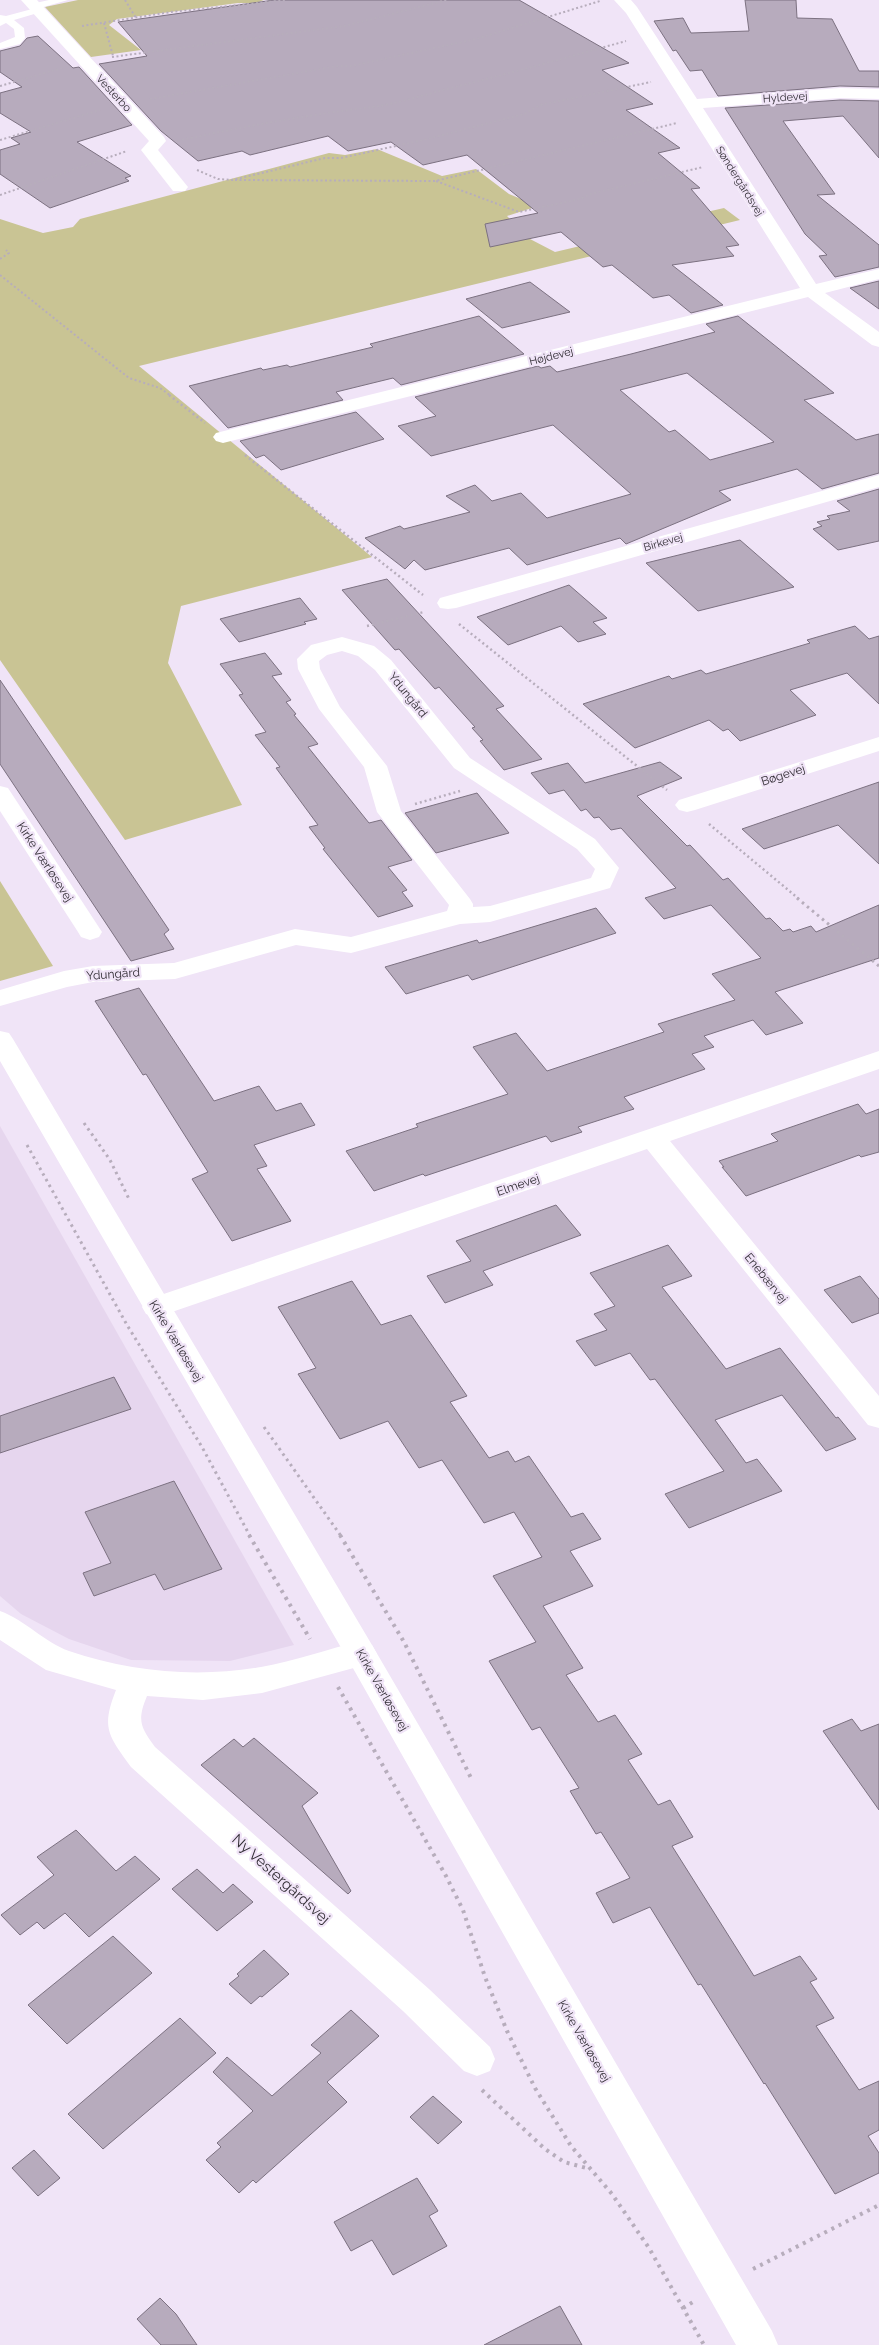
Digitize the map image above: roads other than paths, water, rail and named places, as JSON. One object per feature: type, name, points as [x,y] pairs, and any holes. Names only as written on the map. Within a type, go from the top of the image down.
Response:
[{"type":"street","name":"Søndergårdsvej","points":[[622,0],[648,35],[811,291],[879,342]]},
{"type":"street","name":"Vesterbo","points":[[33,5],[158,141],[149,150],[179,187]]},
{"type":"street","name":"Hyldevej","points":[[692,104],[840,92],[879,94]]},
{"type":"street","name":"Højdevej","points":[[223,437],[879,274]]},
{"type":"street","name":"Birkevej","points":[[439,607],[879,481]]},
{"type":"street","name":"Ydungård","points":[[0,998],[64,979],[93,974],[175,971],[295,937],[351,945],[459,916],[498,912],[601,883],[607,868],[586,844],[462,763],[383,665],[366,651],[342,644],[319,650],[308,659],[309,669],[330,709],[375,766],[388,812],[461,904],[459,916]]},
{"type":"street","name":"Bøgevej","points":[[687,805],[879,744]]},
{"type":"street","name":"Kirke Værløsevej","points":[[0,793],[90,932]]},
{"type":"street","name":"Kirke Værløsevej","points":[[0,1039],[361,1654],[758,2345]]},
{"type":"street","name":"Elmevej","points":[[156,1307],[654,1139],[879,1060]]},
{"type":"street","name":"Enebærvej","points":[[654,1139],[879,1417]]},
{"type":"street","points":[[0,1624],[58,1661],[136,1682],[203,1687],[262,1680],[361,1654]]},
{"type":"street","name":"Ny Vestergårdsvej","points":[[136,1682],[124,1712],[125,1727],[126,1734],[143,1757],[416,2000],[477,2059]]},
{"type":"lane","points":[[2,20],[33,5],[63,0]]},
{"type":"lane","points":[[0,46],[16,42],[20,38],[19,28],[2,20]]}]
